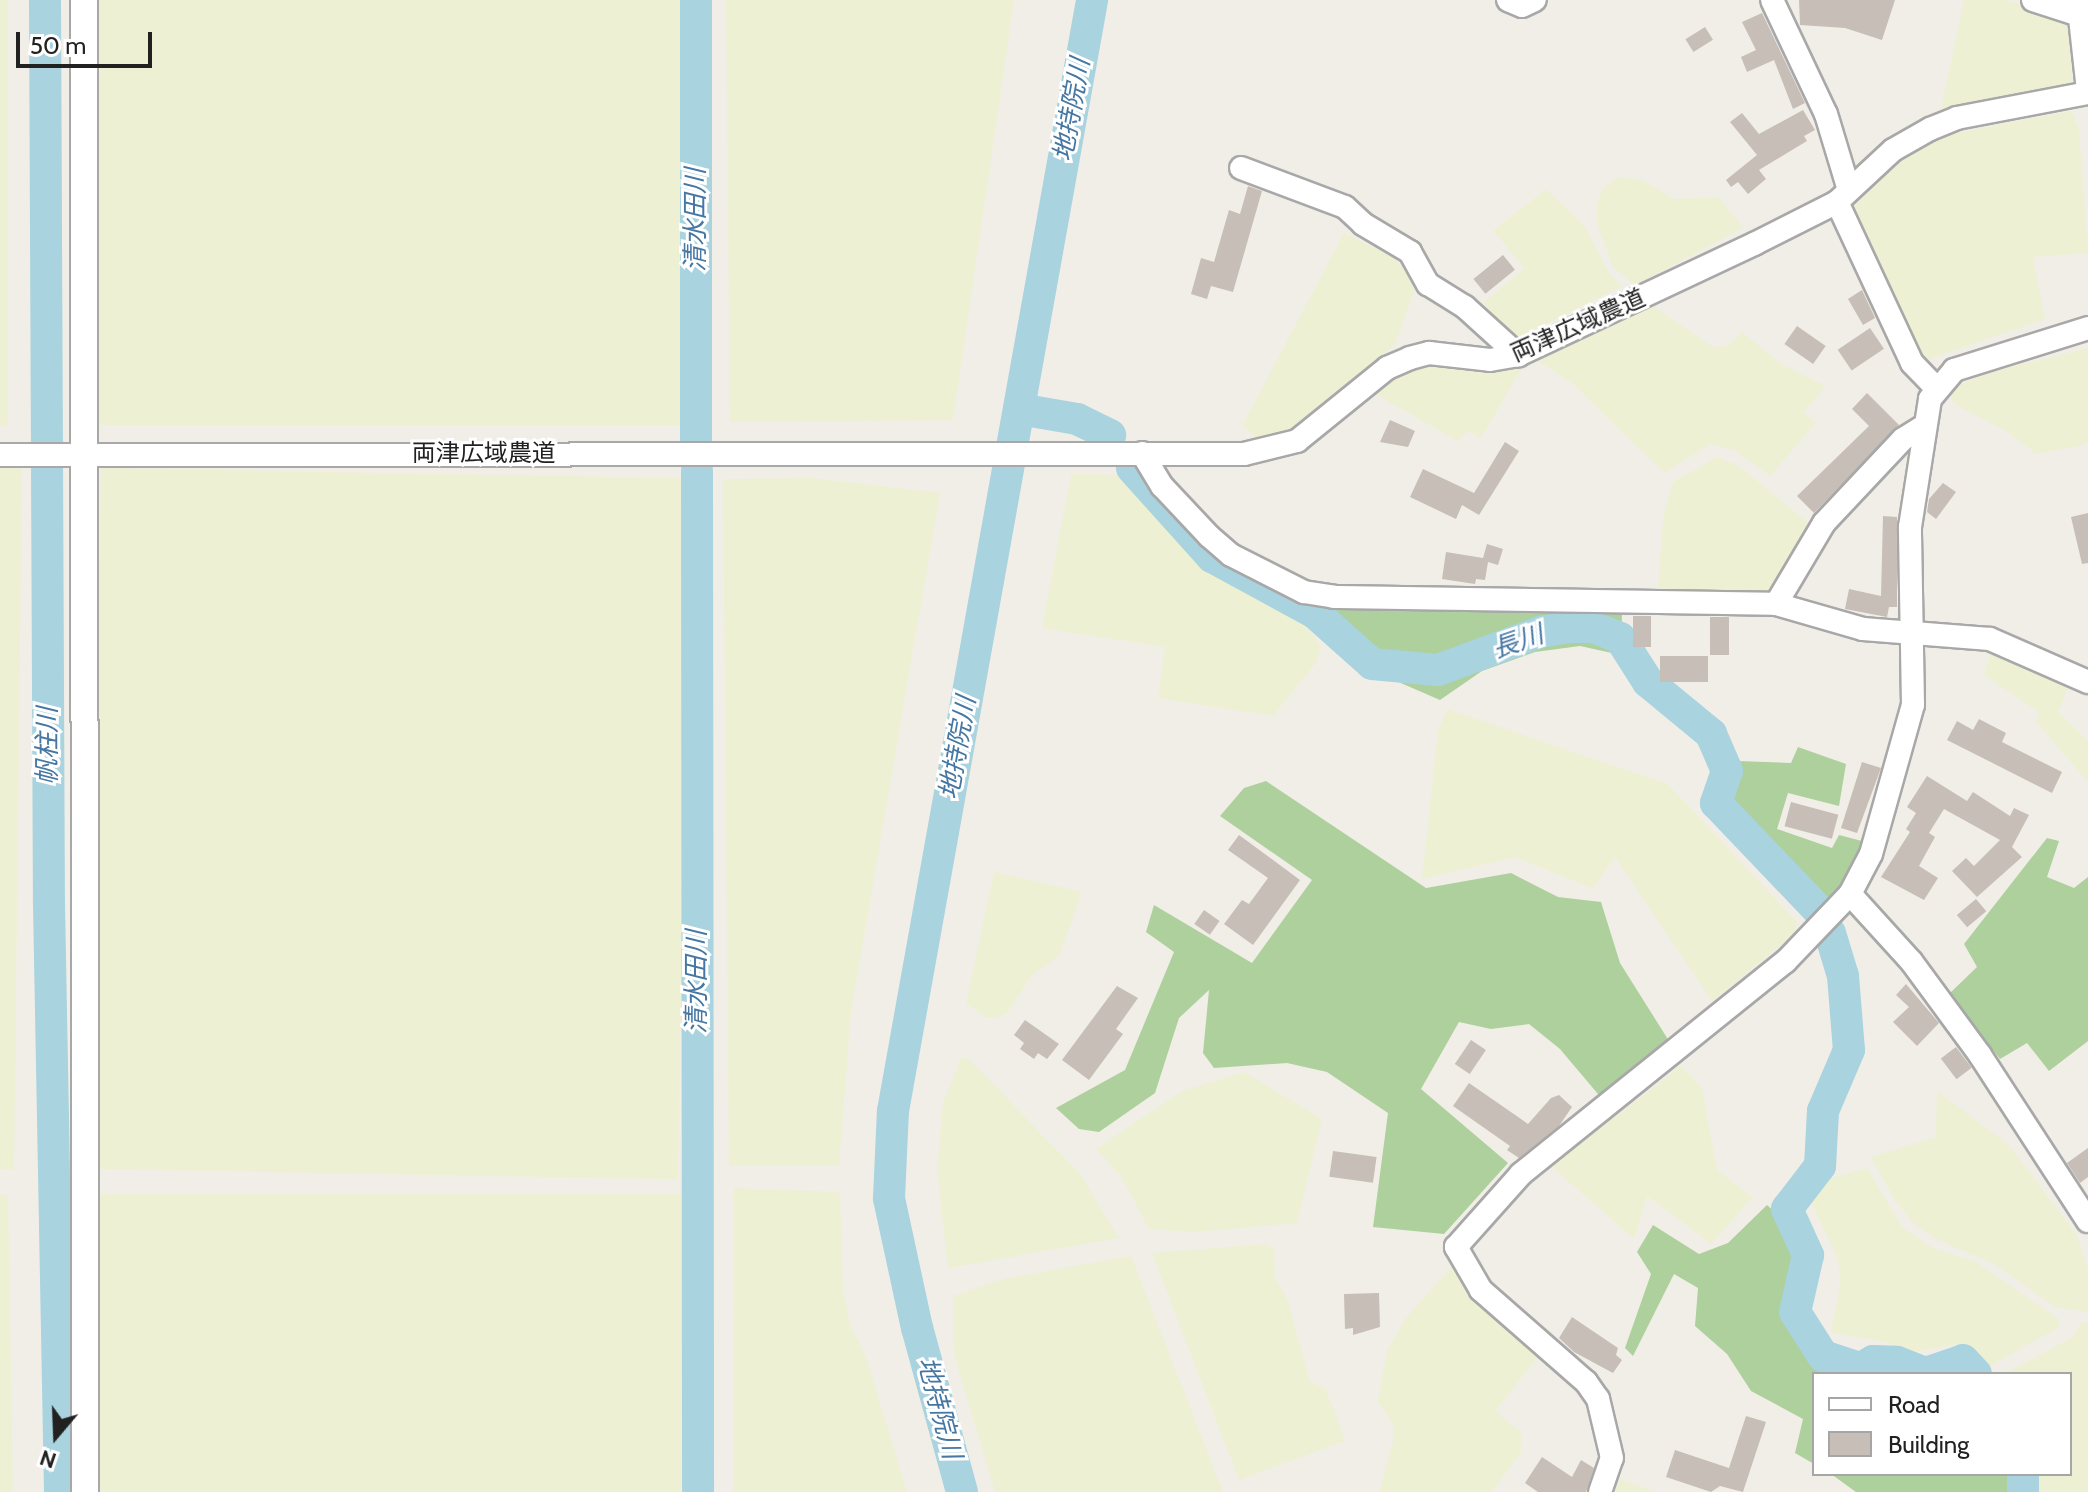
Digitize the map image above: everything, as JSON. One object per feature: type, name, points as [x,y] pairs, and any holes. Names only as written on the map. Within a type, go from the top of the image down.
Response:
[{"type":"street","points":[[84,0],[85,1492]]},
{"type":"street","points":[[1508,0],[1522,6],[1535,0]]},
{"type":"street","points":[[1772,0],[1826,114],[1843,196],[1912,363],[1936,388]]},
{"type":"street","points":[[2033,0],[2079,8],[2088,91]]},
{"type":"street","name":"両津広域農道","points":[[0,455],[1048,455],[1244,454],[1273,449],[1323,425],[1387,368],[1429,353],[1490,360],[1518,355],[1843,196],[1893,150],[1930,129],[1957,118],[2088,91]]},
{"type":"street","points":[[1241,168],[1345,207],[1363,224],[1410,252],[1428,284],[1465,307],[1518,355]]},
{"type":"street","points":[[1600,1492],[1612,1458],[1598,1399],[1586,1382],[1481,1290],[1456,1247],[1521,1174],[1785,962],[1850,894],[1871,854],[1913,705],[1910,527],[1925,425],[1936,388],[1954,370],[2088,328]]},
{"type":"street","points":[[1776,604],[1824,523],[1903,439],[1925,425]]},
{"type":"street","points":[[1142,453],[1162,486],[1231,555],[1304,592],[1334,597],[1776,604],[1831,624],[1913,636],[1990,639],[2088,682]]},
{"type":"street","points":[[1850,894],[1911,961],[1980,1055],[2088,1221]]},
{"type":"green space","points":[[0,0],[8,0],[8,426],[0,426]]},
{"type":"green space","points":[[96,0],[686,0],[686,425],[96,425]]},
{"type":"green space","points":[[726,0],[1014,0],[953,420],[730,422]]},
{"type":"green space","points":[[1964,0],[2006,0],[2068,21],[2072,83],[1941,109]]},
{"type":"green space","points":[[2071,111],[2079,129],[2088,253],[2033,257],[2045,319],[1921,362],[1847,205],[1917,149],[1951,134]]},
{"type":"green space","points":[[1618,177],[1642,180],[1675,199],[1719,197],[1743,228],[1635,285],[1613,267],[1599,230],[1596,207],[1603,188]]},
{"type":"green space","points":[[1546,189],[1584,225],[1609,273],[1622,286],[1515,340],[1484,312],[1488,308],[1484,302],[1525,268],[1493,231]]},
{"type":"green space","points":[[1344,233],[1392,256],[1411,277],[1414,292],[1395,344],[1315,417],[1293,431],[1260,440],[1242,426]]},
{"type":"green space","points":[[1653,306],[1713,347],[1727,346],[1742,332],[1781,364],[1826,386],[1803,412],[1816,423],[1770,476],[1734,450],[1711,444],[1664,473],[1572,383],[1538,361]]},
{"type":"green space","points":[[2088,348],[2088,442],[2079,446],[2036,454],[2008,432],[1954,404],[1951,397],[1955,387],[1987,373]]},
{"type":"green space","points":[[1437,364],[1491,371],[1522,368],[1481,438],[1469,431],[1457,441],[1374,393],[1405,371]]},
{"type":"green space","points":[[1717,457],[1739,466],[1812,526],[1773,596],[1658,588],[1663,518],[1673,482]]},
{"type":"green space","points":[[0,468],[22,468],[14,1169],[0,1169]]},
{"type":"green space","points":[[101,468],[690,478],[678,1179],[89,1169]]},
{"type":"green space","points":[[1071,474],[1125,475],[1204,568],[1297,617],[1311,633],[1321,646],[1316,663],[1273,716],[1158,698],[1165,647],[1042,628]]},
{"type":"green space","points":[[812,478],[940,493],[851,1012],[839,1165],[729,1165],[723,479]]},
{"type":"green space","points":[[1307,599],[1622,611],[1621,655],[1580,646],[1535,652],[1482,671],[1440,700],[1350,661],[1301,611]]},
{"type":"green space","points":[[1992,649],[2068,688],[2058,712],[2088,741],[2088,782],[2036,722],[2039,712],[1984,675]]},
{"type":"green space","points":[[1447,709],[1668,784],[1797,922],[1792,936],[1712,1001],[1615,857],[1593,889],[1516,857],[1422,879],[1438,730]]},
{"type":"green space","points":[[1798,747],[1846,764],[1839,806],[1788,793],[1777,829],[1832,848],[1839,835],[1862,841],[1860,859],[1827,909],[1728,808],[1737,761],[1791,763]]},
{"type":"green space","points":[[1266,781],[1426,888],[1511,873],[1558,897],[1601,902],[1620,963],[1669,1041],[1603,1100],[1560,1049],[1529,1024],[1491,1029],[1459,1022],[1421,1089],[1508,1163],[1444,1234],[1373,1227],[1388,1113],[1327,1072],[1287,1063],[1214,1068],[1203,1053],[1209,990],[1179,1018],[1155,1093],[1099,1132],[1079,1129],[1056,1108],[1125,1070],[1174,952],[1146,932],[1154,905],[1252,963],[1312,880],[1220,816],[1244,788]]},
{"type":"green space","points":[[2047,838],[2059,841],[2047,877],[2074,888],[2088,877],[2088,1041],[2049,1071],[2027,1043],[2000,1059],[1949,994],[1977,967],[1964,944]]},
{"type":"green space","points":[[994,872],[1082,892],[1059,956],[1032,975],[1008,1012],[997,1018],[985,1017],[966,1003]]},
{"type":"green space","points":[[961,1058],[969,1059],[1081,1175],[1119,1238],[948,1268],[937,1170],[943,1103]]},
{"type":"green space","points":[[1681,1066],[1702,1088],[1717,1170],[1753,1197],[1711,1244],[1647,1196],[1634,1239],[1551,1166]]},
{"type":"green space","points":[[1244,1072],[1322,1119],[1297,1223],[1193,1232],[1149,1229],[1120,1175],[1096,1149],[1182,1091]]},
{"type":"green space","points":[[1937,1091],[2008,1144],[2077,1235],[2088,1270],[2088,1312],[2055,1307],[1994,1264],[1934,1238],[1913,1223],[1895,1200],[1871,1157],[1936,1137]]},
{"type":"green space","points":[[1867,1168],[1902,1227],[1933,1248],[1976,1262],[2060,1320],[2058,1328],[1988,1367],[1965,1343],[1907,1353],[1889,1343],[1831,1332],[1841,1279],[1837,1257],[1810,1200],[1828,1179]]},
{"type":"green space","points":[[734,1188],[840,1192],[843,1291],[850,1324],[867,1360],[907,1492],[733,1492]]},
{"type":"green space","points":[[96,1194],[691,1194],[691,1492],[96,1492]]},
{"type":"green space","points":[[0,1195],[8,1195],[13,1492],[0,1492]]},
{"type":"green space","points":[[1767,1205],[1783,1219],[1801,1257],[1788,1313],[1807,1354],[1827,1368],[1851,1372],[1812,1372],[1812,1463],[1795,1453],[1803,1419],[1751,1391],[1727,1354],[1695,1326],[1698,1288],[1674,1274],[1633,1356],[1625,1348],[1651,1274],[1637,1252],[1653,1225],[1699,1254],[1728,1243]]},
{"type":"green space","points":[[1267,1244],[1274,1249],[1275,1277],[1288,1301],[1310,1382],[1326,1389],[1345,1441],[1239,1480],[1152,1253]]},
{"type":"green space","points":[[1131,1256],[1223,1492],[995,1492],[954,1354],[953,1296],[1006,1278]]},
{"type":"green space","points":[[1453,1265],[1470,1293],[1538,1357],[1495,1411],[1521,1432],[1521,1452],[1492,1492],[1379,1492],[1393,1442],[1393,1425],[1378,1401],[1387,1351],[1405,1319]]},
{"type":"green space","points":[[2081,1323],[2088,1323],[2088,1492],[2038,1492],[2038,1476],[2072,1476],[2072,1372],[2008,1372],[2073,1337]]},
{"type":"green space","points":[[1834,1476],[2014,1476],[2017,1492],[1856,1492]]},
{"type":"green space","points":[[1620,1479],[1656,1492],[1614,1492]]},
{"type":"building","points":[[1799,0],[1895,0],[1882,40],[1845,28],[1800,25]]},
{"type":"building","points":[[1762,13],[1805,103],[1793,109],[1774,60],[1747,72],[1741,57],[1756,50],[1742,22]]},
{"type":"building","points":[[1705,27],[1713,40],[1693,52],[1685,39]]},
{"type":"building","points":[[1803,110],[1815,130],[1804,136],[1807,141],[1759,170],[1766,179],[1748,194],[1738,182],[1731,187],[1726,180],[1757,155],[1730,122],[1742,113],[1759,134]]},
{"type":"building","points":[[1248,186],[1262,191],[1233,292],[1211,286],[1207,299],[1191,294],[1201,258],[1214,262],[1229,210],[1240,214]]},
{"type":"building","points":[[1503,255],[1515,270],[1485,294],[1473,279]]},
{"type":"building","points":[[1862,290],[1875,318],[1863,325],[1848,299]]},
{"type":"building","points":[[1797,326],[1826,346],[1813,364],[1784,344]]},
{"type":"building","points":[[1870,328],[1884,349],[1852,371],[1838,350]]},
{"type":"building","points":[[1867,393],[1899,425],[1814,513],[1797,496],[1869,426],[1852,409]]},
{"type":"building","points":[[1390,420],[1415,431],[1408,447],[1380,442]]},
{"type":"building","points":[[1505,442],[1519,451],[1479,515],[1462,505],[1456,519],[1410,497],[1423,469],[1474,493]]},
{"type":"building","points":[[1943,483],[1956,492],[1936,519],[1927,512],[1929,499]]},
{"type":"building","points":[[2088,513],[2088,563],[2082,564],[2071,517]]},
{"type":"building","points":[[1883,516],[1897,517],[1897,607],[1889,607],[1887,617],[1845,609],[1849,589],[1881,596]]},
{"type":"building","points":[[1487,544],[1503,549],[1498,565],[1488,562],[1485,580],[1476,579],[1475,584],[1442,579],[1446,552],[1483,558]]},
{"type":"building","points":[[1633,616],[1651,616],[1651,647],[1633,647]]},
{"type":"building","points":[[1710,617],[1729,617],[1729,655],[1710,655]]},
{"type":"building","points":[[1660,656],[1708,656],[1708,682],[1660,682]]},
{"type":"building","points":[[1979,719],[2006,733],[2002,742],[2062,772],[2052,793],[1947,740],[1957,721],[1973,730]]},
{"type":"building","points":[[1862,762],[1881,768],[1857,833],[1841,828]]},
{"type":"building","points":[[1927,776],[1967,801],[1973,792],[2010,816],[2014,808],[2029,815],[2012,847],[2022,857],[1977,897],[1952,871],[1966,858],[1974,866],[2000,840],[1944,809],[1929,833],[1935,837],[1919,866],[1938,878],[1924,900],[1881,877],[1910,832],[1906,829],[1916,813],[1907,807]]},
{"type":"building","points":[[1791,802],[1838,815],[1832,839],[1785,826]]},
{"type":"building","points":[[1239,835],[1300,880],[1253,945],[1224,924],[1242,900],[1249,904],[1268,878],[1228,850]]},
{"type":"building","points":[[1976,899],[1986,911],[1967,927],[1957,915]]},
{"type":"building","points":[[1204,910],[1220,921],[1210,935],[1194,924]]},
{"type":"building","points":[[1906,984],[1939,1023],[1917,1046],[1893,1022],[1909,1007],[1896,995]]},
{"type":"building","points":[[1117,986],[1138,998],[1116,1029],[1123,1034],[1089,1080],[1062,1060]]},
{"type":"building","points":[[1025,1020],[1059,1044],[1047,1059],[1038,1053],[1034,1059],[1020,1049],[1024,1043],[1014,1035]]},
{"type":"building","points":[[1471,1040],[1486,1050],[1470,1074],[1455,1064]]},
{"type":"building","points":[[1956,1047],[1972,1068],[1956,1079],[1941,1058]]},
{"type":"building","points":[[1469,1083],[1528,1124],[1551,1098],[1559,1095],[1572,1107],[1559,1126],[1519,1158],[1507,1150],[1510,1146],[1453,1106]]},
{"type":"building","points":[[2088,1148],[2088,1177],[2080,1183],[2067,1163]]},
{"type":"building","points":[[1333,1151],[1377,1157],[1373,1183],[1329,1177]]},
{"type":"building","points":[[1379,1293],[1380,1327],[1353,1335],[1353,1328],[1345,1329],[1344,1294]]},
{"type":"building","points":[[1572,1317],[1618,1348],[1616,1355],[1622,1360],[1613,1373],[1574,1352],[1559,1338]]},
{"type":"building","points":[[1746,1416],[1766,1422],[1743,1492],[1720,1486],[1711,1492],[1666,1477],[1675,1450],[1729,1468]]},
{"type":"building","points":[[1542,1457],[1572,1477],[1581,1460],[1594,1468],[1586,1492],[1538,1492],[1525,1483]]},
{"type":"waterway","name":"帆柱川","points":[[45,0],[49,904],[60,1492]]},
{"type":"waterway","name":"清水田川","points":[[696,0],[696,440]]},
{"type":"waterway","name":"地持院川","points":[[962,1492],[917,1328],[889,1198],[893,1111],[1092,0]]},
{"type":"waterway","name":"長川","points":[[1019,409],[1077,419],[1110,435]]},
{"type":"waterway","name":"長川","points":[[1132,468],[1212,557],[1315,613],[1372,664],[1438,670],[1540,632],[1568,627],[1593,627],[1620,638],[1648,682],[1711,734],[1727,771],[1716,803],[1820,912]]},
{"type":"waterway","name":"清水田川","points":[[697,471],[698,1492]]},
{"type":"waterway","name":"長川","points":[[1830,933],[1843,976],[1849,1050],[1823,1111],[1820,1166],[1787,1209],[1808,1255],[1795,1312],[1823,1356],[1861,1368],[1873,1361],[1897,1362],[1923,1372]]},
{"type":"waterway","name":"長川","points":[[1929,1372],[1963,1360],[1974,1372]]},
{"type":"waterway","name":"長川","points":[[2023,1476],[2023,1492]]}]
